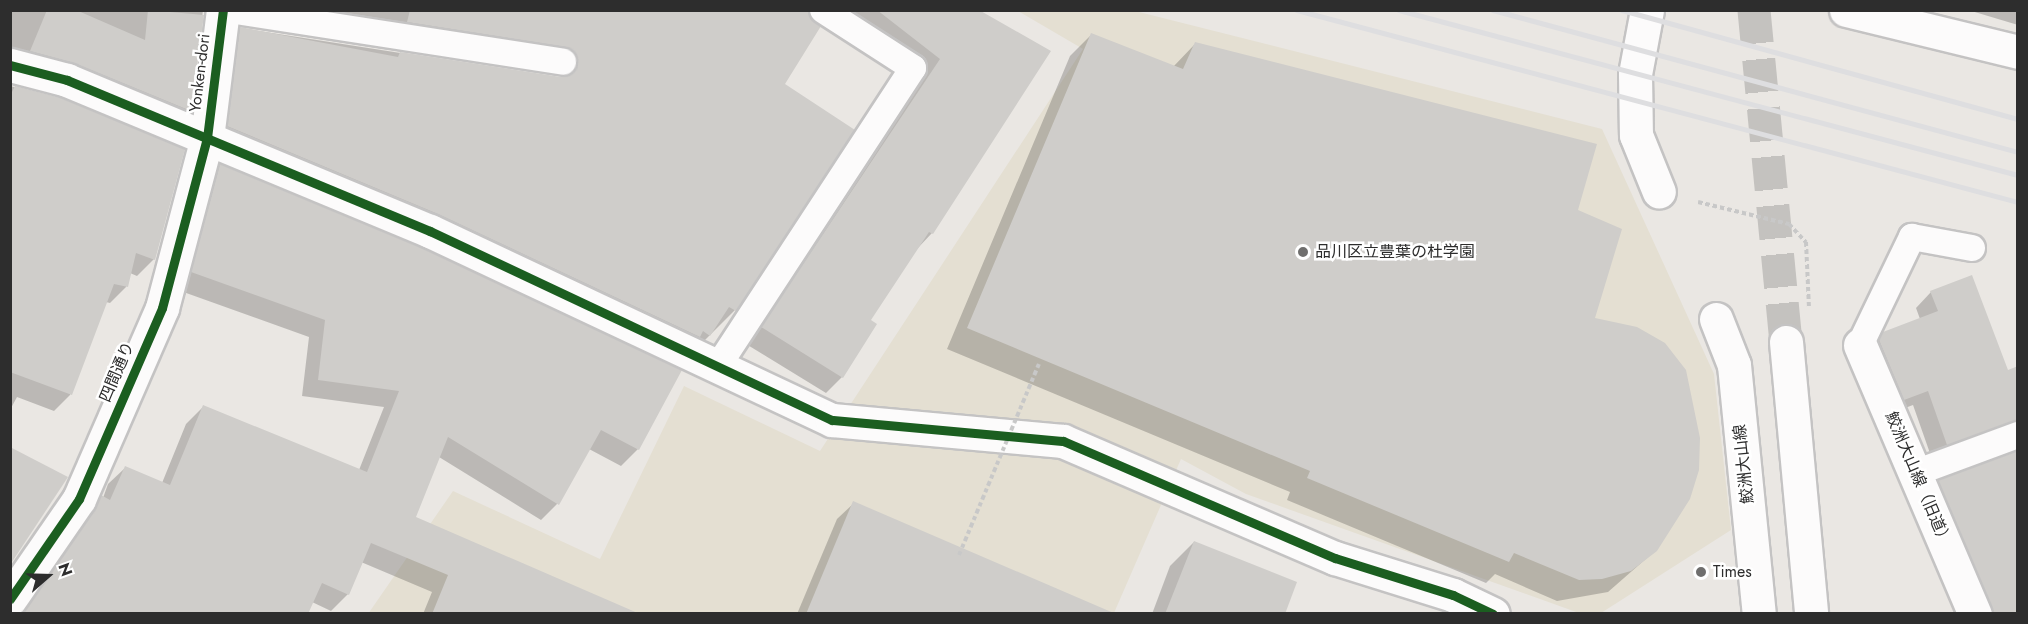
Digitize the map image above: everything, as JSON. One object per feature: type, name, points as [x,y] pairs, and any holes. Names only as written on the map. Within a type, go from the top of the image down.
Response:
[{"type":"street","name":"Yonken-dori","points":[[207,138],[222,10]]},
{"type":"street","points":[[1647,10],[1635,74],[1636,135],[1659,192]]},
{"type":"street","points":[[1846,10],[2018,52]]},
{"type":"street","points":[[10,65],[67,81],[430,231],[832,420],[1063,441],[1335,558],[1450,604],[1493,614]]},
{"type":"street","name":"四間通り","points":[[10,598],[79,499],[157,318],[207,138]]},
{"type":"street","name":"鮫洲大山線","points":[[1716,319],[1734,366],[1759,614]]},
{"type":"street","points":[[1786,342],[1811,614]]},
{"type":"street","name":"鮫洲大山線（旧道）","points":[[1860,345],[1975,614]]},
{"type":"lane","points":[[230,10],[563,62]]},
{"type":"lane","points":[[718,366],[914,68],[823,10]]},
{"type":"lane","points":[[1860,345],[1912,237],[1972,248]]},
{"type":"lane","points":[[1915,473],[2018,435]]},
{"type":"path","points":[[1659,192],[1789,224],[1806,242],[1809,308],[1797,310]]},
{"type":"path","points":[[959,555],[1040,361]]},
{"type":"shaded area","name":"品川区立豊葉の杜学園","points":[[1018,11],[1135,11],[1602,129],[1714,374],[1731,530],[1601,613],[1579,613],[1246,494],[1181,459],[1114,613],[368,614],[453,491],[600,559],[684,386],[820,451],[1083,49]]},
{"type":"building","points":[[47,10],[76,10],[145,40],[148,10],[204,15],[191,111],[74,63],[30,51]]},
{"type":"building","points":[[410,10],[808,10],[821,26],[785,84],[855,130],[736,311],[729,307],[710,336],[703,331],[700,337],[438,214],[227,126],[240,27],[398,57],[400,52],[561,77],[569,76],[578,65],[577,56],[566,47],[407,22]]},
{"type":"building","points":[[877,10],[979,10],[1051,51],[933,234],[929,232],[871,320],[877,324],[843,378],[761,327],[940,59]]},
{"type":"building","points":[[1091,33],[1183,69],[1195,42],[1597,144],[1578,210],[1622,229],[1595,318],[1637,327],[1665,343],[1686,370],[1700,438],[1699,470],[1690,499],[1657,551],[1631,571],[1602,579],[1579,580],[1514,553],[1509,562],[1307,478],[1310,471],[967,328]]},
{"type":"building","points":[[15,86],[61,98],[185,149],[155,260],[136,253],[128,287],[114,284],[72,395],[10,372],[10,96]]},
{"type":"building","points":[[220,164],[422,248],[682,370],[639,450],[601,430],[559,505],[448,437],[416,517],[640,614],[432,614],[448,575],[371,543],[349,595],[322,583],[308,614],[21,614],[101,495],[110,500],[125,466],[170,485],[203,405],[367,472],[399,391],[318,380],[325,320],[191,272]]},
{"type":"building","points":[[1972,275],[2008,370],[2018,366],[2018,420],[1947,445],[1928,391],[1904,400],[1879,340],[1883,332],[1938,311],[1930,291]]},
{"type":"building","points":[[10,447],[68,477],[10,565]]},
{"type":"building","points":[[2018,451],[2018,614],[1993,614],[1938,480]]},
{"type":"building","points":[[853,501],[1116,614],[806,614]]},
{"type":"building","points":[[1194,541],[1297,582],[1285,614],[1165,614]]},
{"type":"tunnel","points":[[1754,10],[1786,342]]},
{"type":"railway","points":[[1297,10],[2018,202]]},
{"type":"railway","points":[[1399,10],[2018,175]]},
{"type":"railway","points":[[1493,10],[2018,152]]},
{"type":"railway","points":[[1622,10],[2018,119]]},
{"type":"cycle path","points":[[10,599],[79,499],[162,308],[207,138],[223,10]]},
{"type":"cycle path","points":[[10,65],[67,80],[430,231],[832,420],[1063,441],[1335,558],[1453,595],[1493,614]]},
{"type":"place","name":"品川区立豊葉の杜学園","points":[[1303,252]]},
{"type":"place","name":"Times","points":[[1701,572]]}]
